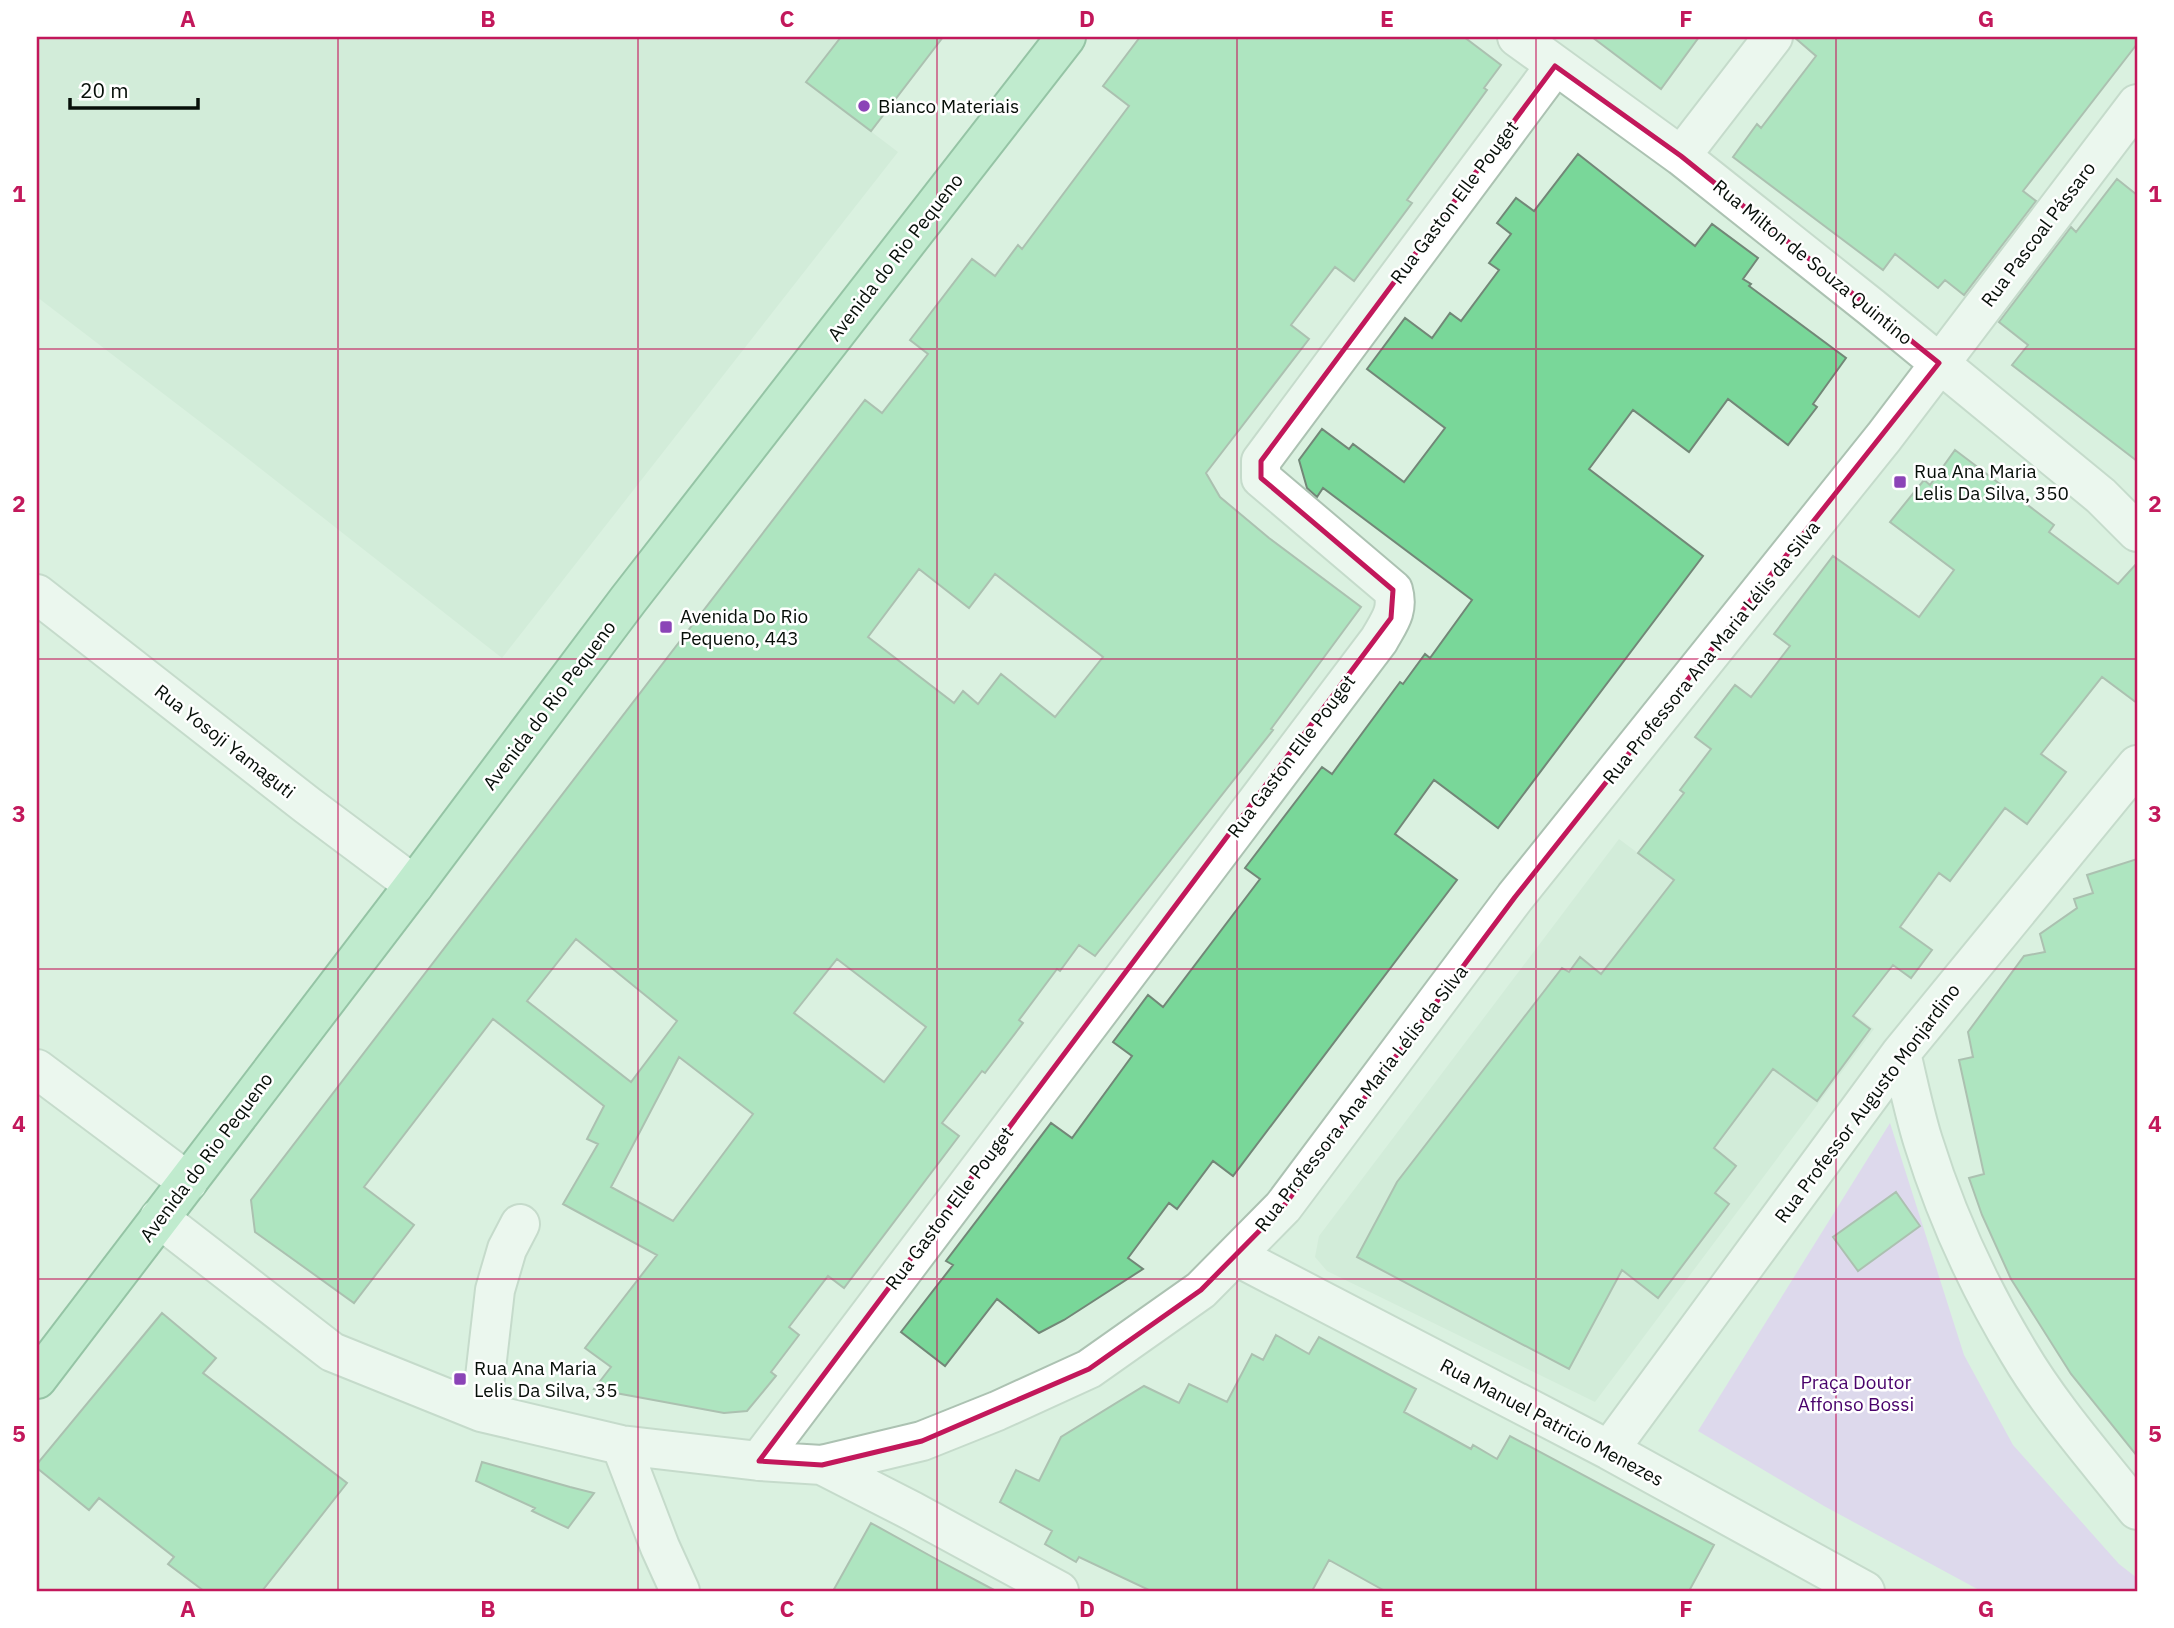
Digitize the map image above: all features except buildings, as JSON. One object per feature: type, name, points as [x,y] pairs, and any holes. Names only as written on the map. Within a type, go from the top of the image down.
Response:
[{"type":"main road","name":"Avenida do Rio Pequeno","points":[[37,1378],[628,600],[1066,37]]},
{"type":"street","name":"Rua Milton de Souza Quintino","points":[[1517,37],[1681,156],[2101,496],[2137,533]]},
{"type":"street","points":[[1681,156],[1773,37]]},
{"type":"street","name":"Rua Gaston Elle Pouget","points":[[759,1461],[1385,629],[1397,603],[1393,590],[1261,478],[1261,461],[1555,66]]},
{"type":"street","name":"Rua Pascoal Pássaro","points":[[1939,363],[2137,104]]},
{"type":"street","name":"Rua Professora Ana Maria Lélis da Silva","points":[[159,1218],[332,1352],[481,1412],[621,1445],[759,1461],[822,1465],[922,1441],[997,1411],[1089,1369],[1201,1290],[1283,1207],[1515,897],[1884,437],[1939,363]]},
{"type":"street","name":"Rua Milton de Souza Quintino","points":[[2101,496],[2137,513]]},
{"type":"street","name":"Rua Yosoji Yamaguti","points":[[37,594],[414,885]]},
{"type":"street","name":"Rua Professor Augusto Monjardino","points":[[1609,1450],[1901,1053],[2137,765]]},
{"type":"street","points":[[1901,1053],[1923,1140],[1957,1234],[1985,1293],[2019,1355],[2137,1510]]},
{"type":"street","points":[[37,1069],[188,1182]]},
{"type":"street","points":[[481,1412],[495,1290],[507,1249],[520,1224]]},
{"type":"street","name":"Rua Manuel Patricio Menezes","points":[[1236,1256],[1609,1450],[1800,1576],[1865,1591]]},
{"type":"street","points":[[621,1445],[660,1548],[680,1591]]},
{"type":"street","points":[[822,1465],[1059,1591]]},
{"type":"highlighted area","points":[[1555,66],[1681,156],[1939,363],[1515,897],[1283,1207],[1201,1290],[1089,1369],[922,1441],[822,1465],[759,1461],[1391,618],[1393,590],[1261,478],[1261,461]]},
{"type":"shaded area","points":[[37,37],[841,37],[806,82],[898,152],[502,658],[37,297]]},
{"type":"shaded area","points":[[1619,839],[1874,1029],[1595,1402],[1327,1271],[1315,1257],[1319,1236]]},
{"type":"green space","name":"Praça Doutor Affonso Bossi","points":[[1890,1123],[1964,1355],[2013,1445],[2119,1564],[2137,1578],[2137,1591],[1981,1591],[1824,1506],[1698,1431]]},
{"type":"place","name":"Bianco Materiais","points":[[864,106]]},
{"type":"place","name":"Rua Ana Maria Lelis Da Silva, 350","points":[[1900,482]]},
{"type":"place","name":"Avenida Do Rio Pequeno, 443","points":[[666,627]]},
{"type":"place","name":"Rua Ana Maria Lelis Da Silva, 35","points":[[460,1379]]}]
